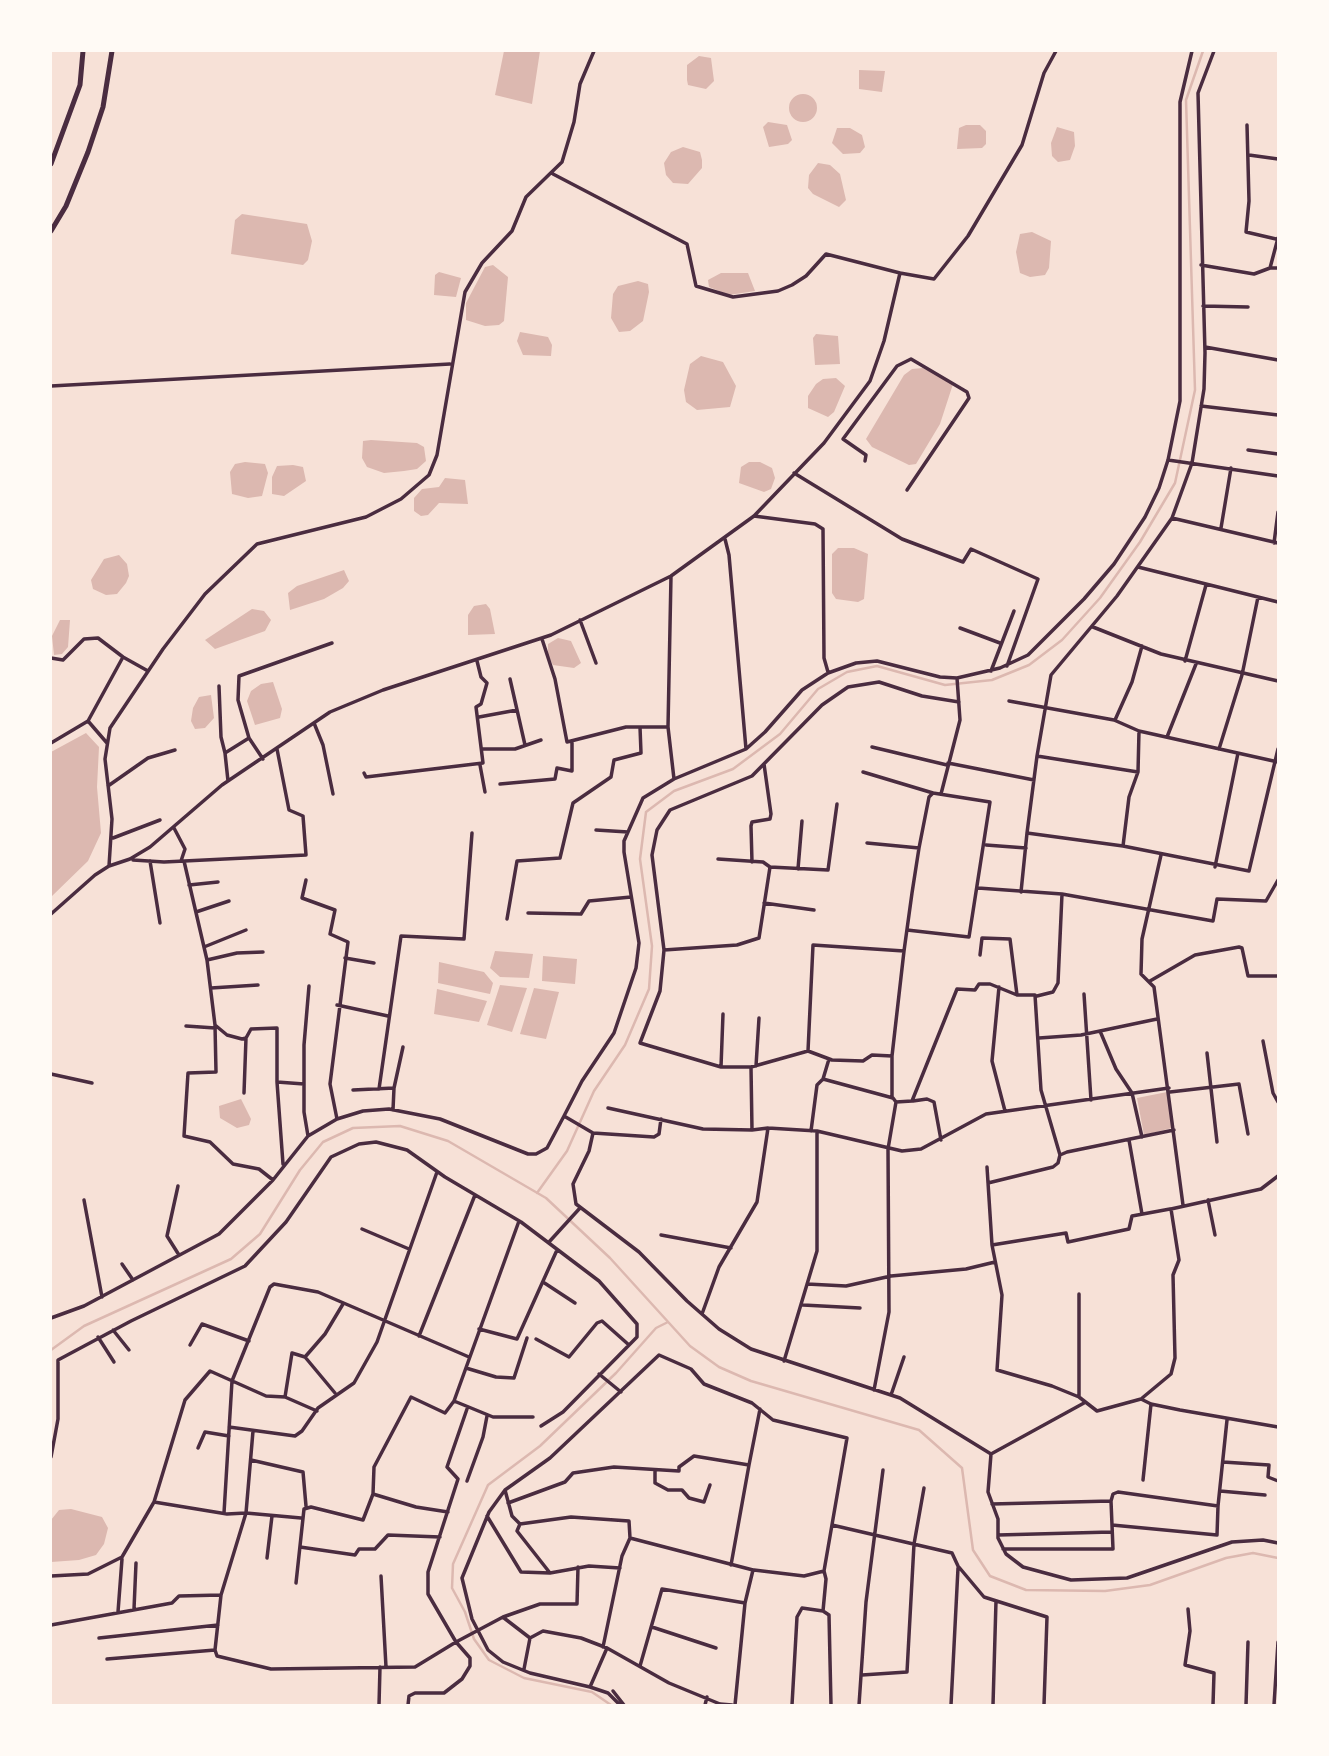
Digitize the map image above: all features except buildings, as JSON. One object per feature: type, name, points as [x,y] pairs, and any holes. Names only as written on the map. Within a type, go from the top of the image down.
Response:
[{"type":"highway","points":[[51,164],[80,85],[83,51]]},
{"type":"highway","points":[[51,231],[66,206],[88,152],[103,107],[112,51]]},
{"type":"street","points":[[109,866],[112,838],[105,759],[110,728],[205,594],[253,547],[366,517],[418,487],[429,475],[437,455],[464,297],[474,274],[512,231],[526,197],[562,162],[575,122],[580,84],[594,51]]},
{"type":"street","points":[[552,174],[687,244],[696,286],[733,297],[778,291],[792,285],[806,276],[828,253],[900,273],[934,279],[968,236],[1022,145],[1044,73],[1056,51]]},
{"type":"street","points":[[51,1318],[102,1297],[219,1234],[273,1180],[308,1136],[337,1119],[363,1111],[393,1110],[440,1119],[528,1154],[540,1153],[547,1148],[582,1081],[614,1033],[627,999],[639,943],[624,852],[628,832],[643,798],[674,779],[746,749],[803,690],[828,673],[856,663],[877,661],[958,680],[1007,666],[1028,655],[1049,636],[1114,564],[1145,517],[1159,488],[1168,460],[1180,401],[1180,102],[1192,51]]},
{"type":"street","points":[[1021,892],[1037,757],[1051,675],[1093,627],[1172,518],[1192,463],[1201,406],[1205,347],[1198,93],[1214,51]]},
{"type":"street","points":[[1247,125],[1246,232],[1277,239],[1270,268]]},
{"type":"street","points":[[1248,155],[1278,159]]},
{"type":"street","points":[[1201,265],[1254,274],[1278,268]]},
{"type":"street","points":[[51,914],[109,866],[130,859],[174,828],[228,781],[314,723],[383,690],[542,638],[671,576],[725,539],[754,516],[824,443],[870,381],[884,341],[900,273]]},
{"type":"street","points":[[1203,306],[1248,307]]},
{"type":"street","points":[[1205,347],[1278,360]]},
{"type":"street","points":[[865,461],[866,455],[843,439],[897,366],[911,359],[967,392],[969,398],[906,491]]},
{"type":"street","points":[[51,386],[451,364]]},
{"type":"street","points":[[1201,406],[1278,415]]},
{"type":"street","points":[[1248,450],[1278,454]]},
{"type":"street","points":[[1168,460],[1278,475]]},
{"type":"street","points":[[1222,529],[1231,468]]},
{"type":"street","points":[[794,473],[902,539],[963,562],[971,549],[1038,579],[1007,666]]},
{"type":"street","points":[[1172,518],[1276,543],[1278,512]]},
{"type":"street","points":[[754,516],[815,524],[823,529],[824,658],[828,673]]},
{"type":"street","points":[[725,539],[730,555],[746,749]]},
{"type":"street","points":[[1138,567],[1278,602]]},
{"type":"street","points":[[671,576],[668,727],[674,779]]},
{"type":"street","points":[[1185,661],[1206,585]]},
{"type":"street","points":[[1219,749],[1242,674],[1258,597]]},
{"type":"street","points":[[991,671],[1014,611]]},
{"type":"street","points":[[580,620],[596,663]]},
{"type":"street","points":[[1093,627],[1185,661],[1278,681]]},
{"type":"street","points":[[960,628],[1001,643]]},
{"type":"street","points":[[51,658],[63,660],[80,642],[90,637],[104,641],[123,657],[148,671]]},
{"type":"street","points":[[542,638],[555,679],[566,742],[572,743],[626,727],[668,727]]},
{"type":"street","points":[[263,759],[249,738],[238,700],[239,676],[332,643]]},
{"type":"street","points":[[1114,720],[1132,682],[1142,646]]},
{"type":"street","points":[[51,744],[88,721],[123,657]]},
{"type":"street","points":[[364,773],[366,777],[480,765],[484,761],[476,721],[477,706],[481,704],[487,683],[481,677],[477,661]]},
{"type":"street","points":[[1167,737],[1196,664]]},
{"type":"street","points":[[510,679],[525,745]]},
{"type":"street","points":[[941,794],[960,720],[958,680]]},
{"type":"street","points":[[892,1056],[872,1055],[863,1061],[829,1059],[808,1051],[754,1066],[721,1067],[640,1043],[660,991],[664,950],[652,855],[660,822],[674,807],[749,777],[822,705],[851,686],[879,682],[922,696],[959,702]]},
{"type":"street","points":[[219,686],[221,737],[228,781]]},
{"type":"street","points":[[1009,701],[1114,720],[1139,731],[1277,762]]},
{"type":"street","points":[[478,717],[517,710]]},
{"type":"street","points":[[88,721],[107,743]]},
{"type":"street","points":[[314,723],[323,746],[333,794]]},
{"type":"street","points":[[507,919],[517,861],[560,858],[573,803],[611,777],[614,760],[641,753],[640,727]]},
{"type":"street","points":[[1123,846],[1129,797],[1138,772],[1139,731]]},
{"type":"street","points":[[225,753],[249,738]]},
{"type":"street","points":[[482,749],[514,749],[541,740]]},
{"type":"street","points":[[500,784],[555,779],[558,768],[572,771],[572,743]]},
{"type":"street","points":[[873,747],[1034,780]]},
{"type":"street","points":[[130,859],[183,861],[306,854],[303,816],[289,810],[277,749]]},
{"type":"street","points":[[1027,833],[1123,846],[1215,867],[1248,871],[1277,762],[1278,749]]},
{"type":"street","points":[[108,786],[148,758],[175,750]]},
{"type":"street","points":[[1215,867],[1238,753]]},
{"type":"street","points":[[1037,757],[1138,772]]},
{"type":"street","points":[[752,862],[752,822],[770,819],[771,814],[764,764]]},
{"type":"street","points":[[480,765],[485,792]]},
{"type":"street","points":[[863,772],[933,793],[990,802],[969,937],[907,930]]},
{"type":"street","points":[[874,1390],[885,1342],[891,1276],[888,1149],[894,1100],[892,1056],[926,802],[933,793]]},
{"type":"street","points":[[719,859],[763,862],[770,867],[828,870],[837,804]]},
{"type":"street","points":[[112,838],[160,821]]},
{"type":"street","points":[[798,869],[802,821]]},
{"type":"street","points":[[174,828],[185,849],[183,861],[207,960],[215,1026],[216,1072],[188,1073],[184,1136],[210,1142],[232,1163],[259,1169],[273,1180]]},
{"type":"street","points":[[596,830],[628,832]]},
{"type":"street","points":[[379,1089],[401,936],[464,939],[472,833]]},
{"type":"street","points":[[867,843],[919,848]]},
{"type":"street","points":[[985,845],[1026,848]]},
{"type":"street","points":[[1161,855],[1142,939],[1141,974],[1154,987],[1184,1205]]},
{"type":"street","points":[[150,861],[160,923]]},
{"type":"street","points":[[664,950],[737,945],[756,940],[761,935],[770,867]]},
{"type":"street","points":[[306,880],[302,898],[335,910],[330,934],[348,942],[337,1005],[330,1084],[337,1119]]},
{"type":"street","points":[[978,888],[1062,894],[1214,921],[1217,899],[1266,901],[1278,880]]},
{"type":"street","points":[[189,885],[218,883]]},
{"type":"street","points":[[912,1101],[957,989],[975,990],[981,984],[999,986],[1017,995],[1037,996],[1053,992],[1058,984],[1062,894]]},
{"type":"street","points":[[528,913],[581,914],[589,901],[631,897]]},
{"type":"street","points":[[196,912],[229,901]]},
{"type":"street","points":[[764,903],[814,909]]},
{"type":"street","points":[[204,947],[246,930]]},
{"type":"street","points":[[980,955],[982,937],[1010,939],[1017,995]]},
{"type":"street","points":[[808,1051],[813,944],[904,951]]},
{"type":"street","points":[[1150,981],[1195,955],[1239,947],[1242,948],[1248,976],[1278,976]]},
{"type":"street","points":[[207,960],[237,953],[263,952]]},
{"type":"street","points":[[345,958],[374,963]]},
{"type":"street","points":[[211,988],[258,985]]},
{"type":"street","points":[[308,1136],[304,1084],[309,986]]},
{"type":"street","points":[[999,986],[992,1061],[1005,1111]]},
{"type":"street","points":[[1084,994],[1091,1101]]},
{"type":"street","points":[[988,1183],[1053,1167],[1058,1163],[1060,1155],[1045,1106],[1037,996]]},
{"type":"street","points":[[337,1005],[388,1016]]},
{"type":"street","points":[[721,1067],[723,1014]]},
{"type":"street","points":[[752,1130],[759,1018]]},
{"type":"street","points":[[1038,1038],[1086,1034],[1116,1025],[1157,1019]]},
{"type":"street","points":[[186,1026],[215,1026],[227,1035],[246,1038]]},
{"type":"street","points":[[244,1093],[246,1038],[251,1029],[277,1028],[277,1082],[283,1166]]},
{"type":"street","points":[[1100,1031],[1116,1069],[1132,1093],[1142,1137]]},
{"type":"street","points":[[1263,1041],[1273,1093],[1278,1102]]},
{"type":"street","points":[[393,1110],[394,1088],[403,1046]]},
{"type":"street","points":[[1207,1053],[1217,1142]]},
{"type":"street","points":[[811,1131],[817,1085],[823,1079],[829,1059]]},
{"type":"street","points":[[51,1074],[92,1083]]},
{"type":"street","points":[[823,1079],[894,1100],[927,1099],[934,1102],[941,1139]]},
{"type":"street","points":[[277,1082],[304,1084]]},
{"type":"street","points":[[608,1108],[714,1130],[768,1128],[817,1131],[888,1149],[912,1152],[986,1114],[1132,1093],[1189,1088],[1211,1090],[1239,1084],[1248,1134]]},
{"type":"street","points":[[353,1090],[394,1088]]},
{"type":"street","points":[[564,1116],[593,1133],[654,1137],[659,1134],[661,1119]]},
{"type":"street","points":[[702,1314],[719,1267],[757,1202],[768,1128]]},
{"type":"street","points":[[1060,1155],[1174,1130]]},
{"type":"street","points":[[784,1361],[803,1305],[806,1284],[817,1251],[814,1220],[817,1131]]},
{"type":"street","points":[[593,1133],[589,1151],[573,1184],[576,1205],[639,1252],[702,1314],[741,1343],[784,1361],[891,1395],[991,1454]]},
{"type":"street","points":[[1129,1140],[1142,1214]]},
{"type":"street","points":[[51,1458],[58,1419],[58,1360],[99,1337],[245,1266],[286,1222],[328,1160],[359,1144],[382,1141],[407,1150],[519,1221],[598,1281],[638,1324],[637,1337],[563,1412],[541,1426]]},
{"type":"street","points":[[987,1167],[992,1245],[1002,1295],[997,1370],[1052,1386],[1105,1410],[1141,1399],[1171,1374],[1174,1356],[1173,1275],[1179,1260],[1171,1209]]},
{"type":"street","points":[[229,1427],[295,1436],[302,1431],[317,1410],[335,1394],[354,1383],[368,1360],[384,1321],[438,1172]]},
{"type":"street","points":[[992,1245],[1066,1233],[1068,1242],[1129,1228],[1131,1217],[1261,1189],[1278,1176]]},
{"type":"street","points":[[178,1186],[167,1236],[179,1255]]},
{"type":"street","points":[[419,1336],[475,1194]]},
{"type":"street","points":[[84,1200],[93,1266],[102,1297]]},
{"type":"street","points":[[1208,1200],[1215,1235]]},
{"type":"street","points":[[548,1243],[580,1208]]},
{"type":"street","points":[[306,1506],[363,1520],[373,1494],[374,1467],[411,1397],[445,1413],[454,1401],[519,1221]]},
{"type":"street","points":[[362,1229],[409,1249]]},
{"type":"street","points":[[661,1235],[732,1248]]},
{"type":"street","points":[[480,1329],[517,1339],[557,1250]]},
{"type":"street","points":[[806,1284],[846,1286],[891,1276],[966,1269],[995,1262]]},
{"type":"street","points":[[122,1264],[133,1280]]},
{"type":"street","points":[[543,1282],[575,1303]]},
{"type":"street","points":[[224,1514],[232,1381],[270,1287],[274,1283],[318,1292],[469,1357]]},
{"type":"street","points":[[1079,1294],[1079,1398]]},
{"type":"street","points":[[306,1357],[343,1304]]},
{"type":"street","points":[[803,1305],[860,1308]]},
{"type":"street","points":[[536,1339],[570,1356],[597,1323],[602,1321],[629,1345]]},
{"type":"street","points":[[190,1345],[201,1325],[249,1341]]},
{"type":"street","points":[[113,1330],[129,1350]]},
{"type":"street","points":[[99,1337],[114,1362]]},
{"type":"street","points":[[466,1368],[496,1377],[514,1378],[527,1338]]},
{"type":"street","points":[[285,1397],[292,1353],[306,1357],[335,1394]]},
{"type":"street","points":[[622,1705],[608,1693],[503,1662],[488,1650],[466,1603],[462,1578],[487,1516],[505,1490],[550,1458],[621,1392],[649,1361],[659,1355],[691,1369],[704,1384],[760,1409],[773,1420],[847,1438],[824,1571],[826,1580],[823,1611]]},
{"type":"street","points":[[891,1395],[904,1357]]},
{"type":"street","points":[[118,1612],[122,1557],[153,1502],[185,1400],[209,1371],[266,1396],[285,1397],[317,1410]]},
{"type":"street","points":[[600,1374],[621,1392]]},
{"type":"street","points":[[1141,1399],[1150,1404],[1278,1427]]},
{"type":"street","points":[[454,1401],[467,1409],[487,1415],[533,1417]]},
{"type":"street","points":[[991,1454],[1087,1404]]},
{"type":"street","points":[[1143,1480],[1150,1404]]},
{"type":"street","points":[[408,1705],[410,1696],[415,1693],[444,1692],[462,1679],[470,1666],[470,1658],[456,1642],[428,1594],[428,1572],[458,1479],[447,1467],[467,1409]]},
{"type":"street","points":[[731,1565],[760,1409]]},
{"type":"street","points":[[467,1481],[483,1437],[487,1415]]},
{"type":"street","points":[[1112,1525],[1217,1535],[1227,1419]]},
{"type":"street","points":[[253,1431],[246,1513],[221,1595],[215,1650],[217,1656],[223,1659],[271,1669],[415,1667],[503,1617],[540,1604],[577,1604],[578,1567]]},
{"type":"street","points":[[198,1448],[205,1432],[229,1436]]},
{"type":"street","points":[[991,1454],[988,1492],[998,1519],[998,1535],[1003,1549],[1023,1567],[1071,1580],[1127,1577],[1232,1542],[1263,1540],[1278,1543]]},
{"type":"street","points":[[508,1503],[565,1482],[573,1473],[614,1467],[679,1471],[678,1467],[694,1456],[749,1465]]},
{"type":"street","points":[[251,1460],[303,1472],[306,1506],[302,1518],[296,1583]]},
{"type":"street","points":[[1223,1462],[1269,1465],[1269,1477],[1278,1481]]},
{"type":"street","points":[[655,1469],[655,1483],[668,1490],[682,1489],[689,1498],[705,1502],[710,1485]]},
{"type":"street","points":[[859,1705],[874,1535],[883,1470]]},
{"type":"street","points":[[862,1675],[907,1672],[914,1544],[924,1489]]},
{"type":"street","points":[[505,1490],[512,1516],[520,1524]]},
{"type":"street","points":[[1220,1490],[1265,1494]]},
{"type":"street","points":[[1003,1549],[1113,1549],[1111,1501],[1118,1492],[1218,1506]]},
{"type":"street","points":[[373,1494],[416,1507],[448,1512]]},
{"type":"street","points":[[992,1504],[1111,1501]]},
{"type":"street","points":[[153,1502],[224,1514],[246,1513],[302,1518]]},
{"type":"street","points":[[267,1558],[272,1516]]},
{"type":"street","points":[[487,1516],[522,1572],[550,1573],[578,1567],[620,1568]]},
{"type":"street","points":[[520,1524],[571,1517],[625,1519],[630,1524],[630,1538],[620,1568],[605,1647],[590,1687]]},
{"type":"street","points":[[520,1524],[517,1531],[522,1540],[550,1573]]},
{"type":"street","points":[[832,1525],[952,1553],[958,1566],[984,1597],[1047,1617],[1044,1705]]},
{"type":"street","points":[[998,1535],[1112,1532]]},
{"type":"street","points":[[300,1546],[355,1555],[359,1549],[375,1549],[388,1535],[440,1537]]},
{"type":"street","points":[[630,1538],[753,1570],[804,1576],[824,1571]]},
{"type":"street","points":[[51,1576],[88,1573],[122,1557]]},
{"type":"street","points":[[134,1609],[136,1563]]},
{"type":"street","points":[[951,1705],[958,1566]]},
{"type":"street","points":[[530,1638],[543,1631],[581,1638],[605,1647],[669,1683],[720,1704],[734,1705],[745,1603],[753,1570]]},
{"type":"street","points":[[381,1576],[386,1667]]},
{"type":"street","points":[[640,1667],[663,1589],[745,1603]]},
{"type":"street","points":[[51,1625],[173,1603],[178,1595],[221,1595]]},
{"type":"street","points":[[993,1705],[996,1601]]},
{"type":"street","points":[[792,1705],[797,1617],[802,1608],[823,1611],[830,1617],[831,1705]]},
{"type":"street","points":[[1188,1609],[1189,1631],[1185,1665],[1214,1673],[1213,1705]]},
{"type":"street","points":[[503,1617],[530,1638]]},
{"type":"street","points":[[99,1638],[218,1625]]},
{"type":"street","points":[[652,1627],[716,1648]]},
{"type":"street","points":[[524,1669],[530,1638]]},
{"type":"street","points":[[1246,1705],[1248,1642]]},
{"type":"street","points":[[1274,1705],[1278,1642]]},
{"type":"street","points":[[107,1659],[215,1650]]},
{"type":"street","points":[[380,1667],[380,1705]]},
{"type":"street","points":[[613,1691],[622,1705]]},
{"type":"street","points":[[705,1705],[707,1697]]},
{"type":"shaded area","points":[[504,51],[540,51],[532,104],[495,95]]},
{"type":"shaded area","points":[[699,56],[711,58],[714,81],[706,89],[688,85],[687,65]]},
{"type":"shaded area","points":[[859,70],[885,71],[882,92],[859,89]]},
{"type":"shaded area","points":[[803,94],[813,98],[817,108],[813,118],[803,122],[793,118],[789,108],[793,98]]},
{"type":"shaded area","points":[[768,122],[787,125],[792,140],[788,144],[769,147],[763,127]]},
{"type":"shaded area","points":[[980,125],[986,131],[986,144],[982,148],[957,149],[959,128]]},
{"type":"shaded area","points":[[1057,127],[1074,132],[1075,146],[1070,160],[1058,162],[1052,156],[1051,143]]},
{"type":"shaded area","points":[[837,128],[850,128],[862,135],[865,147],[860,153],[843,154],[832,143]]},
{"type":"shaded area","points":[[683,147],[700,152],[702,168],[688,184],[673,183],[666,175],[664,163],[671,152]]},
{"type":"shaded area","points":[[818,163],[830,165],[840,174],[846,200],[839,207],[813,194],[808,188],[809,175]]},
{"type":"shaded area","points":[[242,214],[307,224],[312,241],[308,260],[303,265],[231,254],[235,220]]},
{"type":"shaded area","points":[[1032,232],[1051,241],[1049,268],[1045,275],[1030,277],[1020,273],[1016,252],[1020,234]]},
{"type":"shaded area","points":[[493,265],[508,277],[504,321],[499,325],[485,326],[466,320],[466,303],[485,267]]},
{"type":"shaded area","points":[[439,272],[461,278],[456,297],[434,295],[435,275]]},
{"type":"shaded area","points":[[721,273],[748,273],[755,291],[729,295],[709,287],[708,280]]},
{"type":"shaded area","points":[[638,281],[648,284],[649,292],[643,321],[630,331],[619,332],[611,318],[613,294],[618,286]]},
{"type":"shaded area","points":[[520,332],[548,337],[552,345],[551,356],[523,355],[517,341]]},
{"type":"shaded area","points":[[816,334],[838,336],[840,364],[815,365],[813,338]]},
{"type":"shaded area","points":[[701,356],[723,362],[736,386],[730,407],[697,410],[686,402],[684,390],[690,364]]},
{"type":"shaded area","points":[[923,368],[953,384],[940,424],[916,464],[909,465],[872,447],[866,439],[904,375],[912,369]]},
{"type":"shaded area","points":[[836,378],[845,386],[834,412],[828,417],[808,408],[808,396],[816,384],[823,379]]},
{"type":"shaded area","points":[[363,441],[417,443],[424,447],[426,461],[417,469],[404,471],[384,473],[367,467],[362,458]]},
{"type":"shaded area","points":[[749,462],[760,462],[772,468],[775,478],[771,489],[764,492],[739,483],[741,467]]},
{"type":"shaded area","points":[[235,464],[265,464],[268,473],[262,496],[248,498],[232,494],[230,472]]},
{"type":"shaded area","points":[[277,466],[303,467],[306,481],[284,496],[272,494],[272,477]]},
{"type":"shaded area","points":[[445,478],[465,480],[468,504],[439,503],[428,515],[421,516],[414,511],[414,498],[422,489],[439,487]]},
{"type":"shaded area","points":[[838,548],[854,548],[868,554],[864,599],[858,602],[836,599],[832,593],[832,554]]},
{"type":"shaded area","points":[[119,555],[127,564],[129,576],[126,583],[117,594],[106,595],[93,589],[91,580],[104,559]]},
{"type":"shaded area","points":[[344,570],[349,581],[343,588],[324,599],[290,610],[288,593],[297,586]]},
{"type":"shaded area","points":[[486,604],[490,609],[495,634],[468,635],[468,615],[474,606]]},
{"type":"shaded area","points":[[252,609],[264,611],[271,620],[265,631],[215,649],[205,640]]},
{"type":"shaded area","points":[[60,620],[70,620],[68,647],[62,654],[54,655],[52,636]]},
{"type":"shaded area","points":[[558,638],[571,641],[581,663],[574,668],[553,665],[548,655],[548,644]]},
{"type":"shaded area","points":[[273,682],[282,709],[280,718],[255,725],[247,701],[251,691],[261,684]]},
{"type":"shaded area","points":[[211,695],[214,718],[205,728],[195,729],[191,721],[193,708],[199,697]]},
{"type":"shaded area","points":[[86,733],[99,747],[97,787],[101,833],[88,861],[51,897],[51,752]]},
{"type":"shaded area","points":[[495,951],[533,954],[529,978],[500,977],[490,968]]},
{"type":"shaded area","points":[[543,956],[577,959],[575,984],[542,981]]},
{"type":"shaded area","points":[[439,962],[484,972],[493,983],[490,994],[438,983]]},
{"type":"shaded area","points":[[500,985],[527,988],[512,1032],[487,1025]]},
{"type":"shaded area","points":[[534,988],[559,992],[546,1039],[520,1034]]},
{"type":"shaded area","points":[[437,989],[487,1001],[479,1022],[434,1014]]},
{"type":"shaded area","points":[[1167,1092],[1172,1128],[1144,1135],[1137,1098]]},
{"type":"shaded area","points":[[241,1099],[251,1119],[249,1125],[237,1128],[220,1118],[219,1106]]},
{"type":"shaded area","points":[[71,1509],[102,1517],[108,1528],[104,1544],[96,1555],[79,1560],[51,1562],[51,1520],[59,1510]]},
{"type":"waterway","points":[[537,1193],[567,1151],[594,1091],[625,1045],[649,989],[652,946],[640,859],[646,812],[674,791],[733,769],[780,734],[818,689],[847,672],[877,666],[945,685],[992,680],[1029,665],[1062,640],[1100,598],[1140,542],[1175,483],[1195,390],[1186,100],[1203,51]]},
{"type":"waterway","points":[[51,1350],[84,1326],[231,1259],[260,1234],[300,1170],[323,1142],[353,1128],[400,1126],[448,1141],[546,1198],[610,1258],[690,1346],[719,1367],[751,1381],[919,1430],[962,1468],[973,1550],[990,1576],[1026,1590],[1105,1591],[1150,1585],[1226,1558],[1253,1553],[1278,1558]]},
{"type":"waterway","points":[[611,1705],[592,1692],[524,1678],[489,1660],[474,1639],[465,1612],[452,1588],[453,1564],[488,1485],[540,1446],[616,1373],[656,1328],[668,1322]]}]
